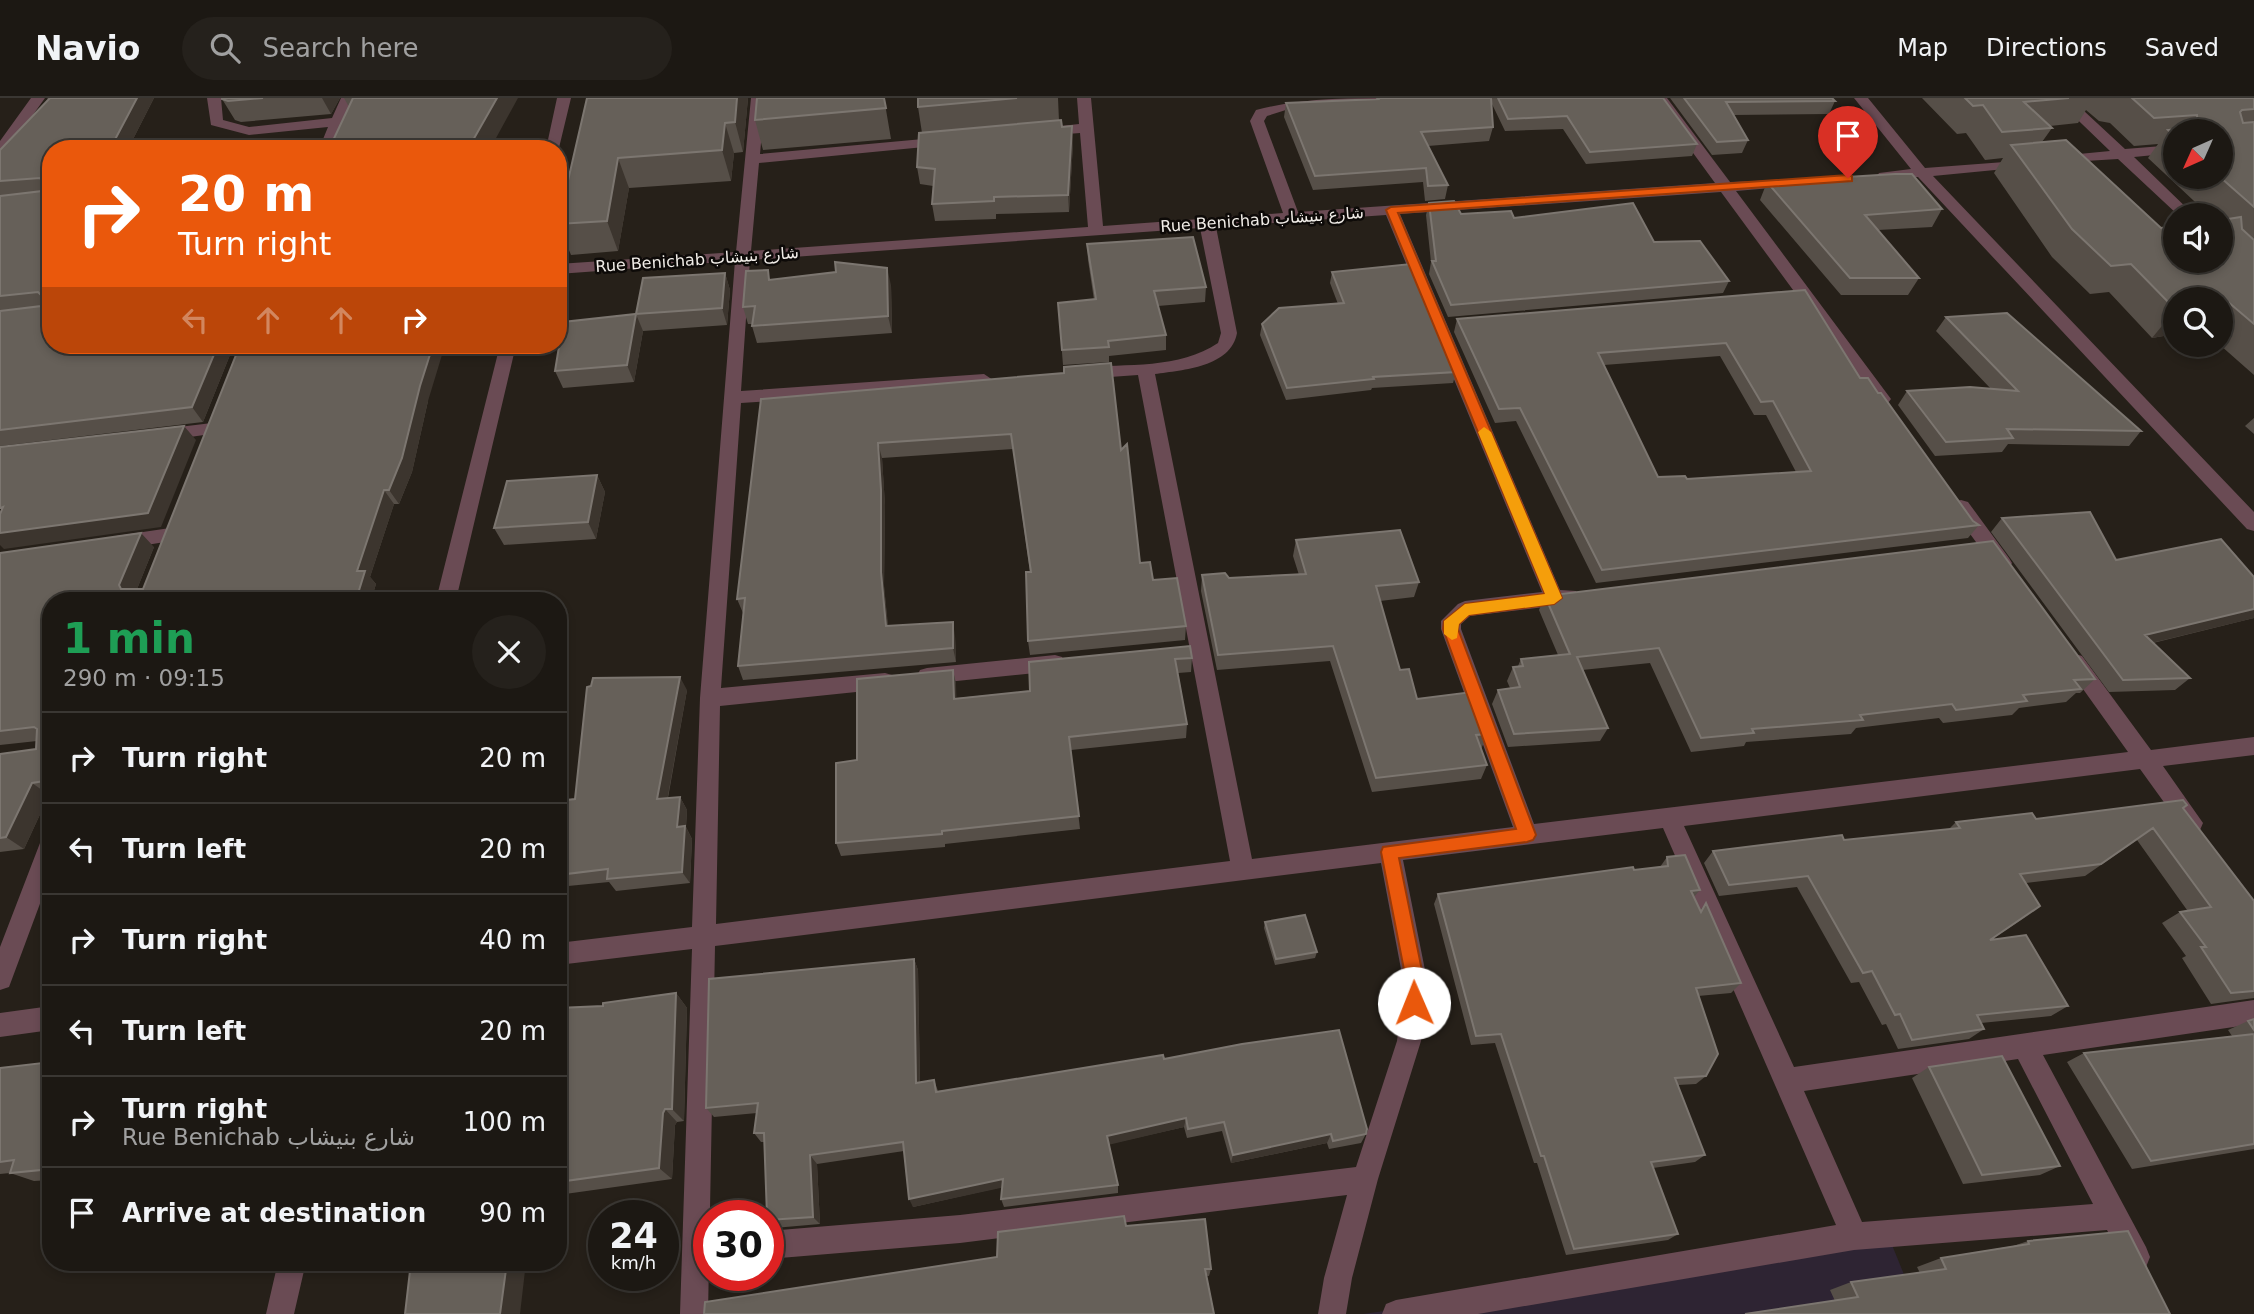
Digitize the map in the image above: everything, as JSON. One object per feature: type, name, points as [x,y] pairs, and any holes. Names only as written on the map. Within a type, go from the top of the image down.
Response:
[{"type":"street","points":[[0,151],[38,98]]},
{"type":"street","points":[[214,98],[216,122],[249,131],[337,122]]},
{"type":"street","points":[[330,140],[348,98]]},
{"type":"street","points":[[555,140],[564,98]]},
{"type":"street","points":[[702,1200],[702,936],[710,698],[743,255],[758,98]]},
{"type":"street","points":[[1084,98],[1096,231]]},
{"type":"street","points":[[1292,217],[1257,121],[1261,113],[1288,105],[1388,98]]},
{"type":"street","points":[[1660,98],[1726,187],[1798,294],[1892,414]]},
{"type":"street","points":[[1861,98],[1922,173],[2254,524]]},
{"type":"street","points":[[2062,98],[2174,203]]},
{"type":"street","points":[[1031,133],[1086,128]]},
{"type":"street","points":[[752,159],[961,140]]},
{"type":"street","points":[[1870,177],[2163,150]]},
{"type":"street","name":"Rue Benichab شارع بنيشاب","points":[[567,267],[1817,180]]},
{"type":"street","points":[[1391,210],[1447,326],[1554,598]]},
{"type":"street","points":[[1060,374],[1193,364],[1214,356],[1227,345],[1229,333],[1207,223]]},
{"type":"street","points":[[448,592],[506,354]]},
{"type":"street","points":[[1145,368],[1244,870]]},
{"type":"street","points":[[732,398],[1006,378]]},
{"type":"street","points":[[147,437],[214,423],[203,452]]},
{"type":"street","points":[[1948,490],[2013,579]]},
{"type":"street","points":[[102,545],[173,529],[162,556]]},
{"type":"street","points":[[1961,548],[1988,545]]},
{"type":"street","points":[[1527,835],[1451,629],[1451,621],[1465,610],[1595,593]]},
{"type":"street","points":[[2063,646],[2200,834]]},
{"type":"street","points":[[1173,652],[1200,649]]},
{"type":"street","points":[[710,698],[1078,661]]},
{"type":"street","points":[[567,953],[2254,746]]},
{"type":"street","points":[[1669,817],[1854,1236]]},
{"type":"street","points":[[1332,1314],[1338,1278],[1365,1180],[1409,1041],[1416,985],[1390,852]]},
{"type":"street","points":[[0,979],[42,868]]},
{"type":"street","points":[[1787,1081],[2254,1012]]},
{"type":"street","points":[[0,1025],[42,1019]]},
{"type":"street","points":[[2024,1046],[2147,1277]]},
{"type":"street","points":[[784,1244],[960,1229],[1365,1180]]},
{"type":"street","points":[[1396,1314],[1854,1236],[2114,1216]]},
{"type":"street","points":[[280,1314],[290,1271]]},
{"type":"street","points":[[694,1314],[697,1291]]},
{"type":"shaded area","points":[[1890,1240],[1920,1314],[1363,1314]]},
{"type":"building","points":[[50,98],[137,98],[115,140],[42,140],[42,181],[40,178],[0,181],[0,150]]},
{"type":"building","points":[[222,98],[263,98],[228,101]]},
{"type":"building","points":[[353,98],[497,98],[473,140],[333,140]]},
{"type":"building","points":[[587,98],[737,98],[735,122],[725,123],[722,150],[618,158],[607,221],[567,223],[567,185]]},
{"type":"building","points":[[757,98],[884,98],[886,108],[755,120]]},
{"type":"building","points":[[918,98],[1017,98],[918,107]]},
{"type":"building","points":[[1377,98],[1491,98],[1493,127],[1421,132],[1448,185],[1428,186],[1426,168],[1315,176],[1286,103]]},
{"type":"building","points":[[1498,98],[1663,98],[1697,144],[1590,152],[1567,116],[1508,119]]},
{"type":"building","points":[[1684,98],[1832,98],[1835,101],[1726,102],[1748,140],[1717,142]]},
{"type":"building","points":[[1965,98],[2069,98],[2024,102],[2052,128],[2002,132],[1983,105],[1973,106]]},
{"type":"building","points":[[2132,98],[2254,98],[2254,109],[2240,112],[2243,123],[2254,122],[2254,207],[2233,188],[2233,119],[2197,119],[2197,115],[2154,118]]},
{"type":"building","points":[[1061,120],[1062,127],[1072,126],[1068,195],[994,197],[994,201],[932,204],[935,169],[917,167],[919,133]]},
{"type":"building","points":[[2066,140],[2163,228],[2163,273],[2233,273],[2233,218],[2241,217],[2242,229],[2254,240],[2254,324],[2233,306],[2233,287],[2163,287],[2163,297],[2131,264],[2111,266],[2072,229],[2011,145]]},
{"type":"building","points":[[1912,174],[1942,209],[1865,215],[1919,278],[1850,278],[1767,182]]},
{"type":"building","points":[[42,191],[42,354],[214,354],[192,407],[0,430],[0,311],[41,306],[41,295],[38,292],[0,296],[0,196]]},
{"type":"building","points":[[1454,201],[1461,214],[1511,211],[1514,218],[1633,203],[1654,242],[1700,241],[1729,281],[1451,305],[1432,261],[1436,261],[1429,203]]},
{"type":"building","points":[[1193,237],[1206,287],[1154,291],[1166,335],[1108,341],[1109,347],[1062,350],[1058,303],[1096,299],[1087,244]]},
{"type":"building","points":[[835,262],[887,268],[888,316],[752,326],[755,306],[743,307],[746,271],[768,270],[769,280],[836,272]]},
{"type":"building","points":[[1411,264],[1456,372],[1373,377],[1374,379],[1287,388],[1262,324],[1279,308],[1344,303],[1332,272]]},
{"type":"building","points":[[725,273],[722,308],[636,314],[643,278]]},
{"type":"building","points":[[1805,290],[1860,378],[1868,378],[1878,393],[1881,393],[1973,521],[1979,525],[1602,570],[1520,408],[1499,409],[1457,319]],"holes":[[[1726,343],[1761,402],[1773,401],[1811,471],[1687,479],[1685,476],[1658,477],[1598,353]]]},
{"type":"building","points":[[2007,313],[2141,431],[2007,429],[2013,438],[1946,442],[1907,391],[1970,387],[2018,391],[1946,317]]},
{"type":"building","points":[[636,314],[627,365],[555,371],[558,354],[567,354],[567,322]]},
{"type":"building","points":[[236,354],[430,354],[402,458],[389,490],[384,490],[357,571],[365,571],[358,592],[42,592],[42,781],[32,783],[6,837],[0,838],[0,754],[36,749],[37,729],[34,727],[0,731],[0,553],[141,533],[119,585],[121,589],[143,589]]},
{"type":"building","points":[[1111,363],[1121,450],[1127,444],[1140,563],[1150,562],[1153,580],[1177,578],[1186,626],[1028,641],[1026,572],[1031,572],[1011,434],[878,443],[881,572],[886,626],[953,622],[953,648],[738,666],[745,598],[737,599],[761,399],[1064,373],[1064,367]]},
{"type":"building","points":[[184,426],[148,513],[0,533],[0,514],[3,507],[0,508],[0,447]]},
{"type":"building","points":[[597,475],[588,522],[494,528],[507,481]]},
{"type":"building","points":[[2090,512],[2116,560],[2221,539],[2254,577],[2254,609],[2145,635],[2190,678],[2123,680],[2002,518]]},
{"type":"building","points":[[1400,530],[1419,582],[1376,586],[1400,670],[1409,669],[1417,699],[1472,692],[1488,734],[1476,735],[1487,765],[1376,778],[1333,646],[1218,655],[1202,575],[1225,573],[1229,578],[1306,574],[1296,540]]},
{"type":"building","points":[[1993,541],[2095,679],[2074,680],[2081,689],[2023,695],[2027,701],[1956,710],[1952,704],[1860,715],[1863,720],[1752,729],[1754,733],[1701,738],[1659,648],[1577,657],[1608,728],[1514,734],[1498,690],[1520,687],[1513,667],[1523,666],[1521,659],[1570,654],[1545,596]]},
{"type":"building","points":[[1190,646],[1192,658],[1175,659],[1187,724],[1069,737],[1079,816],[942,831],[942,834],[836,843],[836,763],[857,760],[857,679],[953,670],[954,699],[1030,691],[1029,662]]},
{"type":"building","points":[[680,677],[657,799],[680,797],[677,827],[685,826],[682,872],[607,879],[608,869],[567,874],[567,800],[575,799],[587,687],[591,686],[593,678]]},
{"type":"building","points":[[2183,800],[2187,805],[2183,808],[2254,901],[2254,991],[2231,993],[2201,947],[2206,947],[2180,912],[2211,907],[2153,828],[2101,864],[2020,874],[2040,906],[1990,940],[2026,935],[2068,1006],[1977,1015],[1984,1029],[1912,1040],[1900,1014],[1895,1015],[1872,971],[1863,973],[1808,876],[1729,885],[1713,851],[1842,835],[1844,840],[1960,828],[1956,822],[2032,813],[2036,819]]},
{"type":"building","points":[[1685,855],[1700,890],[1691,891],[1701,912],[1706,903],[1741,983],[1696,988],[1718,1054],[1706,1076],[1675,1078],[1705,1155],[1651,1162],[1678,1234],[1574,1249],[1501,1034],[1476,1036],[1438,894],[1633,867],[1634,870],[1668,866],[1667,857]]},
{"type":"building","points":[[1305,915],[1317,952],[1276,959],[1265,922]]},
{"type":"building","points":[[914,959],[916,1083],[934,1080],[936,1092],[1339,1030],[1367,1129],[1366,1134],[1333,1141],[1331,1134],[1233,1155],[1224,1122],[1188,1129],[1186,1118],[1107,1136],[1118,1185],[1001,1199],[1003,1179],[909,1199],[903,1142],[810,1155],[813,1217],[784,1219],[784,1200],[766,1200],[764,1133],[754,1133],[758,1103],[706,1108],[709,979]]},
{"type":"building","points":[[676,993],[672,1109],[665,1109],[663,1113],[659,1168],[567,1181],[567,1008],[603,1006],[603,1003]]},
{"type":"building","points":[[2254,1019],[2254,1030],[2248,1021]]},
{"type":"building","points":[[2254,1034],[2254,1144],[2151,1161],[2084,1053]]},
{"type":"building","points":[[2002,1056],[2060,1166],[1982,1175],[1929,1067]]},
{"type":"building","points":[[42,1063],[42,1170],[10,1173],[14,1160],[0,1162],[0,1068]]},
{"type":"building","points":[[1124,1216],[1126,1226],[1205,1219],[1211,1269],[1205,1269],[1214,1314],[704,1314],[705,1302],[997,1257],[998,1232]]},
{"type":"building","points":[[2128,1231],[2170,1314],[1745,1314],[1858,1297],[1851,1282],[1946,1269],[1941,1258],[2029,1244],[2028,1241]]},
{"type":"building","points":[[410,1271],[506,1271],[500,1314],[405,1314]]},
{"type":"slow traffic","points":[[1452,634],[1451,621],[1465,610],[1554,598],[1484,432]]},
{"type":"route","points":[[1414,1003],[1416,985],[1390,852],[1527,835],[1451,629],[1451,621],[1465,610],[1554,598],[1391,210],[1848,178]]}]
